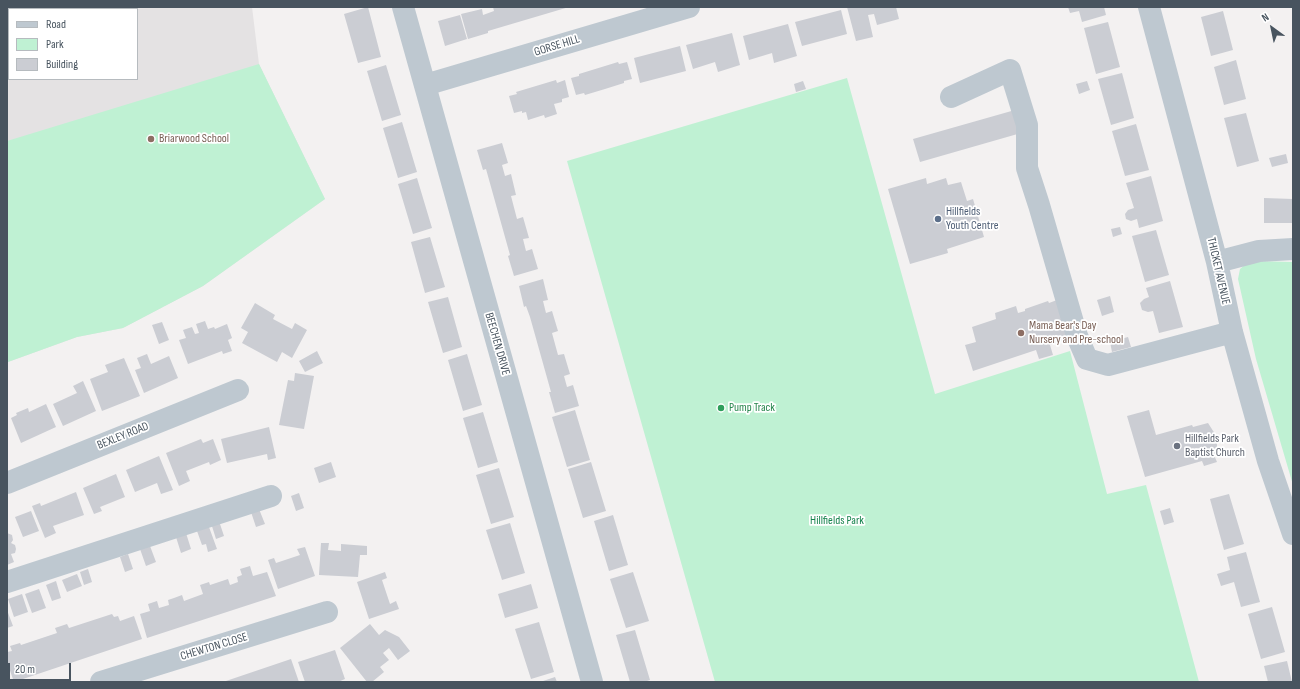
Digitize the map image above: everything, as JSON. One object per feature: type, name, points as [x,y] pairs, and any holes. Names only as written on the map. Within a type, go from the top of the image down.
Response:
[{"type":"street","name":"BEECHEN DRIVE","points":[[403,7],[592,682]]},
{"type":"street","name":"GORSE HILL","points":[[425,85],[689,7]]},
{"type":"street","name":"THICKET AVENUE","points":[[1149,7],[1217,262],[1232,332],[1268,461],[1292,529]]},
{"type":"street","points":[[951,96],[1010,70],[1028,126],[1027,168],[1077,336],[1087,359],[1108,365],[1232,332]]},
{"type":"street","points":[[1217,262],[1259,251],[1293,249]]},
{"type":"street","name":"BEXLEY ROAD","points":[[7,483],[238,390]]},
{"type":"street","points":[[7,582],[271,496]]},
{"type":"street","name":"CHEWTON CLOSE","points":[[100,682],[327,612]]},
{"type":"shaded area","name":"Briarwood School","points":[[7,7],[252,7],[259,64],[325,199],[203,286],[123,328],[77,337],[8,362]]},
{"type":"green space","name":"Briarwood School","points":[[259,64],[325,199],[203,286],[123,328],[77,337],[8,362],[7,141]]},
{"type":"green space","name":"Hillfields Park","points":[[847,78],[935,394],[1070,351],[1107,494],[1146,485],[1199,682],[715,682],[567,161]]},
{"type":"green space","points":[[1256,261],[1293,262],[1293,485],[1256,359],[1238,279],[1240,269],[1247,263]]},
{"type":"building","points":[[85,7],[121,7],[118,8]]},
{"type":"building","points":[[368,7],[381,57],[358,63],[344,14]]},
{"type":"building","points":[[493,7],[569,7],[488,31],[488,33],[468,39],[461,14],[482,9],[483,15],[494,11]]},
{"type":"building","points":[[847,7],[896,7],[899,19],[877,25],[874,14],[868,15],[873,37],[856,41]]},
{"type":"building","points":[[1068,7],[1104,7],[1106,15],[1082,22],[1079,11],[1070,13]]},
{"type":"building","points":[[841,10],[847,34],[802,46],[795,22]]},
{"type":"building","points":[[1223,11],[1233,50],[1211,56],[1201,17]]},
{"type":"building","points":[[460,15],[467,39],[445,46],[438,21]]},
{"type":"building","points":[[1108,22],[1120,67],[1096,74],[1084,28]]},
{"type":"building","points":[[788,24],[797,56],[774,63],[772,53],[749,60],[743,36]]},
{"type":"building","points":[[732,33],[740,65],[718,72],[715,62],[693,69],[686,45]]},
{"type":"building","points":[[680,46],[686,71],[640,83],[634,58]]},
{"type":"building","points":[[1236,60],[1246,99],[1224,105],[1214,67]]},
{"type":"building","points":[[618,62],[619,64],[627,62],[632,79],[624,81],[624,83],[585,95],[584,93],[576,95],[571,78],[579,76],[579,74]]},
{"type":"building","points":[[386,65],[401,115],[382,121],[367,71]]},
{"type":"building","points":[[1122,73],[1134,118],[1111,125],[1098,79]]},
{"type":"building","points":[[556,80],[557,83],[565,80],[569,97],[562,99],[562,102],[554,104],[557,114],[545,118],[544,115],[528,120],[526,112],[522,113],[522,111],[514,113],[509,96],[517,94],[516,92]]},
{"type":"building","points":[[803,81],[806,89],[796,92],[794,84]]},
{"type":"building","points":[[1087,81],[1090,90],[1079,94],[1076,84]]},
{"type":"building","points":[[1015,110],[1021,133],[920,162],[913,139]]},
{"type":"building","points":[[1246,113],[1259,161],[1237,167],[1224,118]]},
{"type":"building","points":[[402,122],[417,172],[398,178],[383,128]]},
{"type":"building","points":[[1136,124],[1149,170],[1125,176],[1112,131]]},
{"type":"building","points":[[502,143],[508,163],[502,165],[505,176],[511,174],[516,195],[511,196],[517,219],[523,217],[529,238],[523,239],[526,251],[532,249],[538,269],[514,276],[508,256],[510,255],[486,169],[483,170],[477,150]]},
{"type":"building","points":[[1286,154],[1288,163],[1272,167],[1269,158]]},
{"type":"building","points":[[1151,176],[1163,221],[1139,228],[1137,219],[1131,221],[1126,219],[1125,214],[1128,210],[1134,208],[1126,183]]},
{"type":"building","points":[[417,178],[432,228],[413,234],[398,184]]},
{"type":"building","name":"Hillfields Youth Centre","points":[[926,178],[927,184],[946,178],[948,185],[961,182],[967,201],[973,199],[984,237],[947,249],[948,253],[910,264],[888,189]]},
{"type":"building","points":[[1264,198],[1293,199],[1293,223],[1264,223]]},
{"type":"building","points":[[1120,227],[1122,234],[1113,237],[1111,229]]},
{"type":"building","points":[[1156,230],[1169,275],[1145,282],[1132,236]]},
{"type":"building","points":[[430,237],[445,287],[425,293],[411,242]]},
{"type":"building","points":[[543,279],[548,300],[543,301],[546,313],[552,311],[558,331],[552,333],[558,355],[564,354],[570,374],[564,376],[567,387],[573,385],[579,406],[555,413],[549,392],[551,392],[530,317],[526,306],[524,307],[519,286]]},
{"type":"building","points":[[1170,281],[1183,327],[1159,333],[1153,311],[1148,312],[1142,310],[1140,303],[1149,297],[1146,288]]},
{"type":"building","points":[[1110,296],[1114,312],[1102,316],[1097,300]]},
{"type":"building","points":[[448,297],[462,347],[443,353],[428,302]]},
{"type":"building","name":"Mama Bear's Day Nursery and Pre-school","points":[[1057,300],[1070,339],[1050,345],[1053,355],[1039,359],[1036,350],[973,371],[965,345],[976,342],[972,327],[996,319],[995,313],[1016,306],[1018,313],[1048,301],[1049,303]]},
{"type":"building","points":[[255,303],[275,315],[273,319],[292,329],[295,323],[307,330],[292,358],[282,352],[277,362],[242,343],[248,332],[241,328]]},
{"type":"building","points":[[205,321],[208,329],[214,327],[215,329],[227,324],[232,338],[228,340],[232,351],[223,354],[222,351],[188,364],[179,340],[186,338],[183,330],[192,327],[195,334],[199,333],[196,324]]},
{"type":"building","points":[[162,322],[169,340],[159,344],[152,325]]},
{"type":"building","points":[[1128,337],[1131,347],[1112,352],[1110,342]]},
{"type":"building","points":[[317,351],[323,363],[305,372],[299,361]]},
{"type":"building","points":[[147,354],[151,364],[169,356],[178,378],[144,393],[135,370],[141,368],[137,358]]},
{"type":"building","points":[[467,354],[482,405],[463,411],[448,360]]},
{"type":"building","points":[[124,358],[140,396],[102,411],[90,379],[108,372],[105,365]]},
{"type":"building","points":[[295,373],[314,376],[304,429],[279,425],[288,380],[294,381]]},
{"type":"building","points":[[83,381],[96,411],[63,426],[53,404],[77,393],[73,386]]},
{"type":"building","points":[[46,404],[56,427],[21,443],[11,418],[17,415],[16,413],[28,408],[29,412]]},
{"type":"building","points":[[575,410],[590,460],[567,467],[552,417]]},
{"type":"building","name":"Hillfields Park Baptist Church","points":[[1149,410],[1156,435],[1192,425],[1193,427],[1208,423],[1217,437],[1217,454],[1214,455],[1217,462],[1204,466],[1202,461],[1145,477],[1127,416]]},
{"type":"building","points":[[483,412],[498,462],[478,468],[463,418]]},
{"type":"building","points":[[269,427],[276,458],[268,460],[267,454],[227,463],[221,439]]},
{"type":"building","points":[[201,439],[203,443],[213,439],[221,460],[210,465],[209,462],[186,471],[190,481],[179,486],[166,453]]},
{"type":"building","points":[[159,456],[173,490],[161,494],[157,483],[135,492],[126,470]]},
{"type":"building","points":[[331,462],[336,477],[319,483],[314,468]]},
{"type":"building","points":[[591,462],[606,511],[583,518],[568,469]]},
{"type":"building","points":[[499,468],[514,517],[491,524],[476,475]]},
{"type":"building","points":[[116,474],[125,497],[100,507],[102,511],[94,514],[83,488]]},
{"type":"building","points":[[76,492],[84,515],[53,526],[56,533],[45,538],[32,506],[40,503],[41,506]]},
{"type":"building","points":[[299,493],[304,508],[296,511],[291,496]]},
{"type":"building","points":[[1229,494],[1244,544],[1224,550],[1210,499]]},
{"type":"building","points":[[1170,508],[1174,522],[1164,525],[1160,511]]},
{"type":"building","points":[[259,509],[265,524],[256,527],[251,512]]},
{"type":"building","points":[[31,511],[39,531],[23,537],[15,517]]},
{"type":"building","points":[[613,515],[628,565],[609,571],[594,521]]},
{"type":"building","points":[[219,521],[224,536],[216,539],[211,523]]},
{"type":"building","points":[[510,523],[525,573],[502,580],[486,530]]},
{"type":"building","points":[[209,527],[217,549],[208,552],[206,544],[202,545],[197,531]]},
{"type":"building","points":[[7,533],[12,535],[13,540],[11,543],[15,545],[16,549],[15,553],[11,554],[14,562],[7,565]]},
{"type":"building","points":[[186,533],[191,549],[181,553],[176,537]]},
{"type":"building","points":[[321,543],[329,543],[328,550],[341,551],[341,544],[367,546],[367,555],[360,555],[358,577],[319,575]]},
{"type":"building","points":[[150,546],[156,562],[146,566],[140,549]]},
{"type":"building","points":[[305,547],[315,576],[278,589],[268,560],[274,558],[276,563],[300,555],[297,549]]},
{"type":"building","points":[[1246,552],[1260,602],[1241,607],[1234,582],[1221,586],[1217,574],[1230,570],[1227,557]]},
{"type":"building","points":[[128,554],[133,569],[125,572],[120,557]]},
{"type":"building","points":[[250,566],[253,576],[267,572],[276,596],[147,638],[140,614],[150,611],[148,604],[157,601],[159,608],[169,605],[168,600],[182,595],[184,601],[203,594],[200,585],[209,582],[210,585],[228,579],[230,585],[238,582],[237,577],[242,575],[240,569]]},
{"type":"building","points":[[88,569],[92,582],[84,585],[80,572]]},
{"type":"building","points":[[385,572],[387,578],[382,580],[390,604],[396,601],[399,609],[369,619],[357,582]]},
{"type":"building","points":[[633,572],[649,621],[626,628],[610,579]]},
{"type":"building","points":[[77,574],[82,586],[67,592],[62,580]]},
{"type":"building","points":[[56,581],[61,598],[52,601],[46,585]]},
{"type":"building","points":[[531,584],[538,608],[505,618],[498,594]]},
{"type":"building","points":[[39,589],[46,608],[32,613],[25,594]]},
{"type":"building","points":[[22,594],[28,612],[14,617],[8,599]]},
{"type":"building","points":[[1272,607],[1285,652],[1261,659],[1248,614]]},
{"type":"building","points":[[7,610],[13,626],[7,628]]},
{"type":"building","points":[[112,614],[114,617],[118,616],[120,621],[134,616],[142,639],[14,682],[7,662],[7,652],[12,651],[10,646],[20,643],[21,645],[57,633],[55,628],[67,624],[69,628]]},
{"type":"building","points":[[539,622],[554,672],[531,679],[515,629]]},
{"type":"building","points":[[370,624],[379,635],[385,630],[399,637],[410,651],[398,660],[389,648],[383,653],[389,660],[380,667],[384,672],[372,682],[367,682],[340,648]]},
{"type":"building","points":[[635,630],[650,680],[644,682],[630,682],[616,635]]},
{"type":"building","points":[[335,650],[345,679],[338,682],[305,682],[298,662]]},
{"type":"building","points":[[291,659],[299,682],[223,682]]},
{"type":"building","points":[[1287,661],[1292,682],[1268,682],[1264,666]]},
{"type":"building","points":[[555,677],[557,682],[540,682]]},
{"type":"place","name":"Briarwood School","points":[[151,139]]},
{"type":"place","name":"Hillfields Youth Centre","points":[[938,219]]},
{"type":"place","name":"Mama Bear's Day Nursery and Pre-school","points":[[1021,333]]},
{"type":"place","name":"Pump Track","points":[[721,408]]},
{"type":"place","name":"Hillfields Park Baptist Church","points":[[1177,446]]}]
